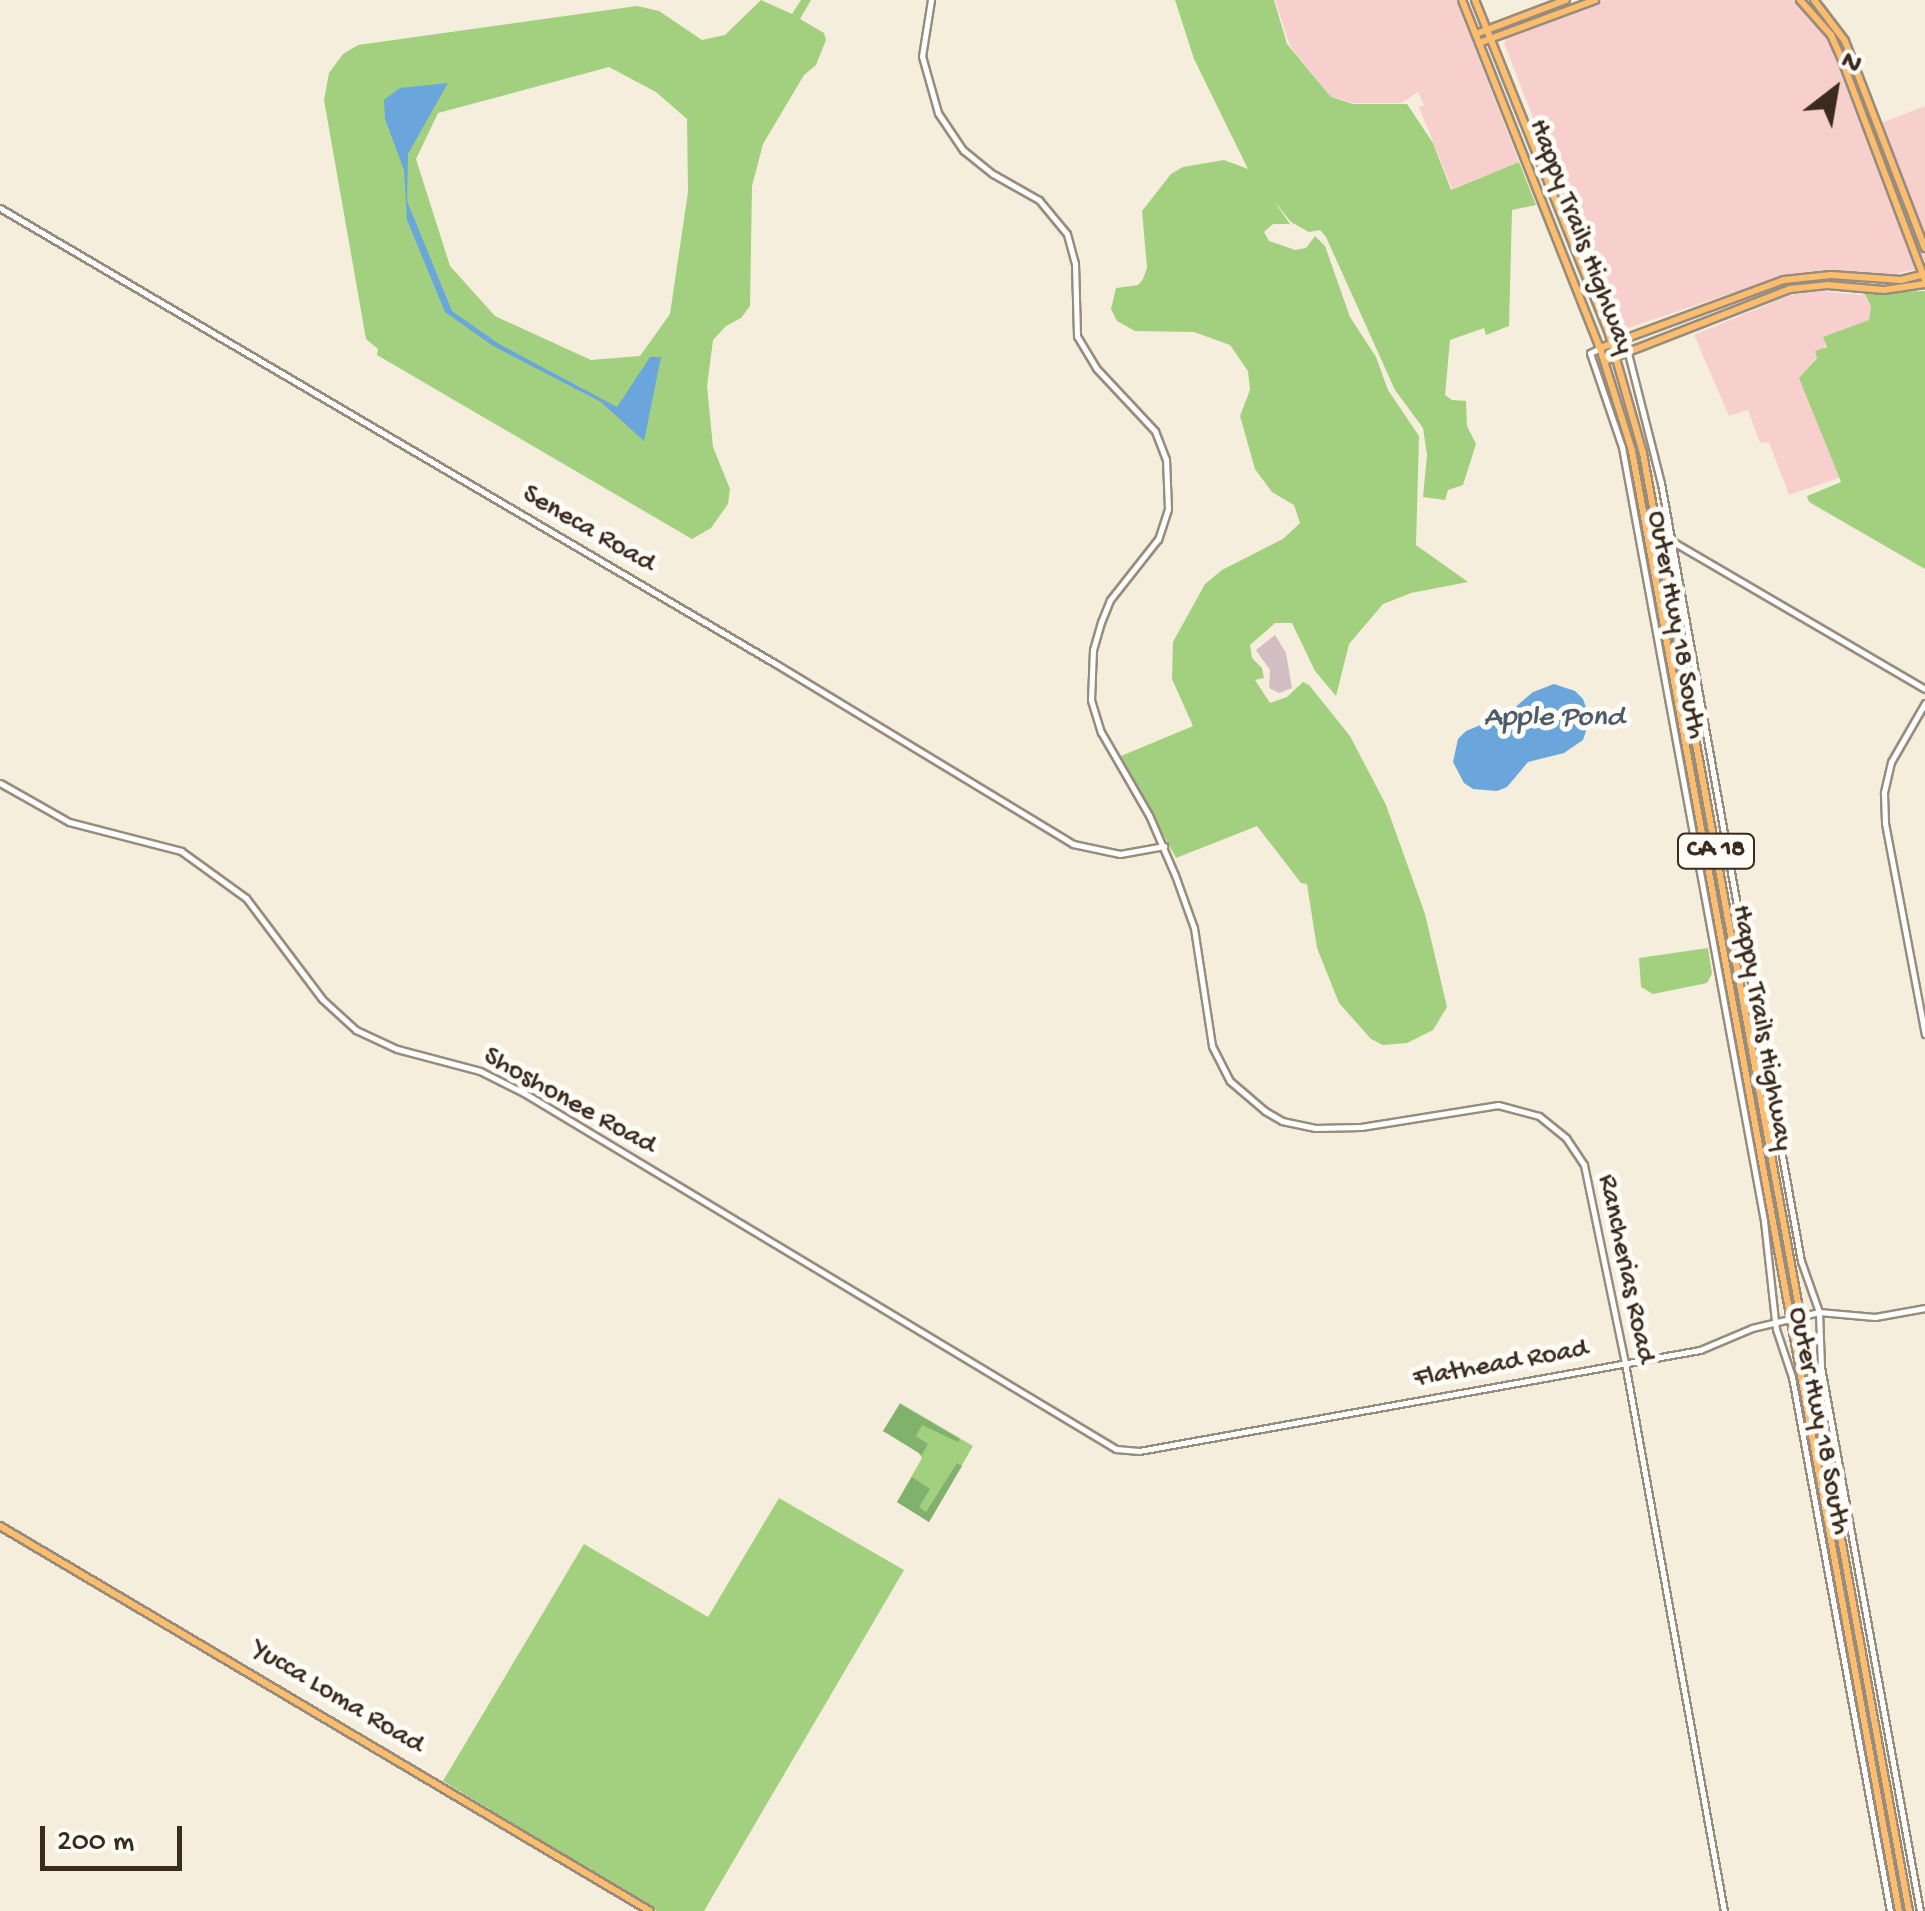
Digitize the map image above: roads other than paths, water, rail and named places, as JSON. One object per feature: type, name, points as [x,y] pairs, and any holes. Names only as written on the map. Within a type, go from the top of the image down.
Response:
[{"type":"main road","name":"Happy Trails Highway","points":[[1462,0],[1605,361],[1636,468],[1899,1911]]},
{"type":"main road","name":"Happy Trails Highway","points":[[1475,0],[1612,344],[1646,470],[1909,1911]]},
{"type":"main road","points":[[1476,34],[1566,0]]},
{"type":"main road","points":[[1479,44],[1595,0]]},
{"type":"main road","points":[[1800,0],[1836,45],[1925,278]]},
{"type":"main road","points":[[1814,0],[1845,41],[1925,248]]},
{"type":"main road","points":[[1600,348],[1784,280],[1831,275],[1888,280],[1925,278]]},
{"type":"main road","points":[[1605,361],[1790,289],[1827,285],[1884,290],[1925,278]]},
{"type":"main road","name":"Yucca Loma Road","points":[[0,1526],[650,1911]]},
{"type":"street","name":"Rancherias Road","points":[[930,0],[922,56],[938,113],[963,150],[993,174],[1039,200],[1068,234],[1075,263],[1078,336],[1096,368],[1154,431],[1166,459],[1169,497],[1158,539],[1110,600],[1093,650],[1090,676],[1100,732],[1164,846],[1194,928],[1212,1046],[1230,1080],[1282,1121],[1315,1128],[1361,1127],[1498,1105],[1539,1116],[1566,1138],[1584,1165],[1625,1363],[1724,1911]]},
{"type":"street","name":"Seneca Road","points":[[0,208],[776,664],[1074,844],[1120,854],[1164,846]]},
{"type":"street","name":"Outer Hwy 18 South","points":[[1600,348],[1590,353],[1622,448],[1764,1221],[1775,1320],[1792,1377],[1890,1911]]},
{"type":"street","points":[[1628,353],[1654,444],[1800,1262],[1819,1312],[1821,1367],[1920,1911]]},
{"type":"street","points":[[1595,365],[1605,361]]},
{"type":"street","points":[[1670,540],[1925,689]]},
{"type":"street","points":[[1925,703],[1891,762],[1884,793],[1885,823],[1925,1034]]},
{"type":"street","name":"Shoshonee Road","points":[[0,783],[69,822],[150,840],[207,867],[246,898],[322,999],[356,1030],[397,1050],[480,1071],[524,1093],[1074,1427],[1116,1450],[1139,1451]]},
{"type":"street","name":"Flathead Road","points":[[1139,1451],[1700,1350],[1790,1317],[1819,1312],[1875,1317],[1925,1308]]},
{"type":"water","points":[[448,83],[408,154],[407,201],[452,311],[499,344],[617,407],[650,357],[661,357],[644,441],[601,402],[493,346],[445,312],[407,220],[404,170],[385,119],[384,100],[400,88]]},
{"type":"water","name":"Apple Pond","points":[[1554,684],[1575,691],[1583,699],[1590,719],[1583,740],[1564,753],[1528,762],[1507,787],[1497,791],[1473,789],[1464,783],[1453,762],[1458,739],[1466,731],[1507,714],[1533,692]]}]
